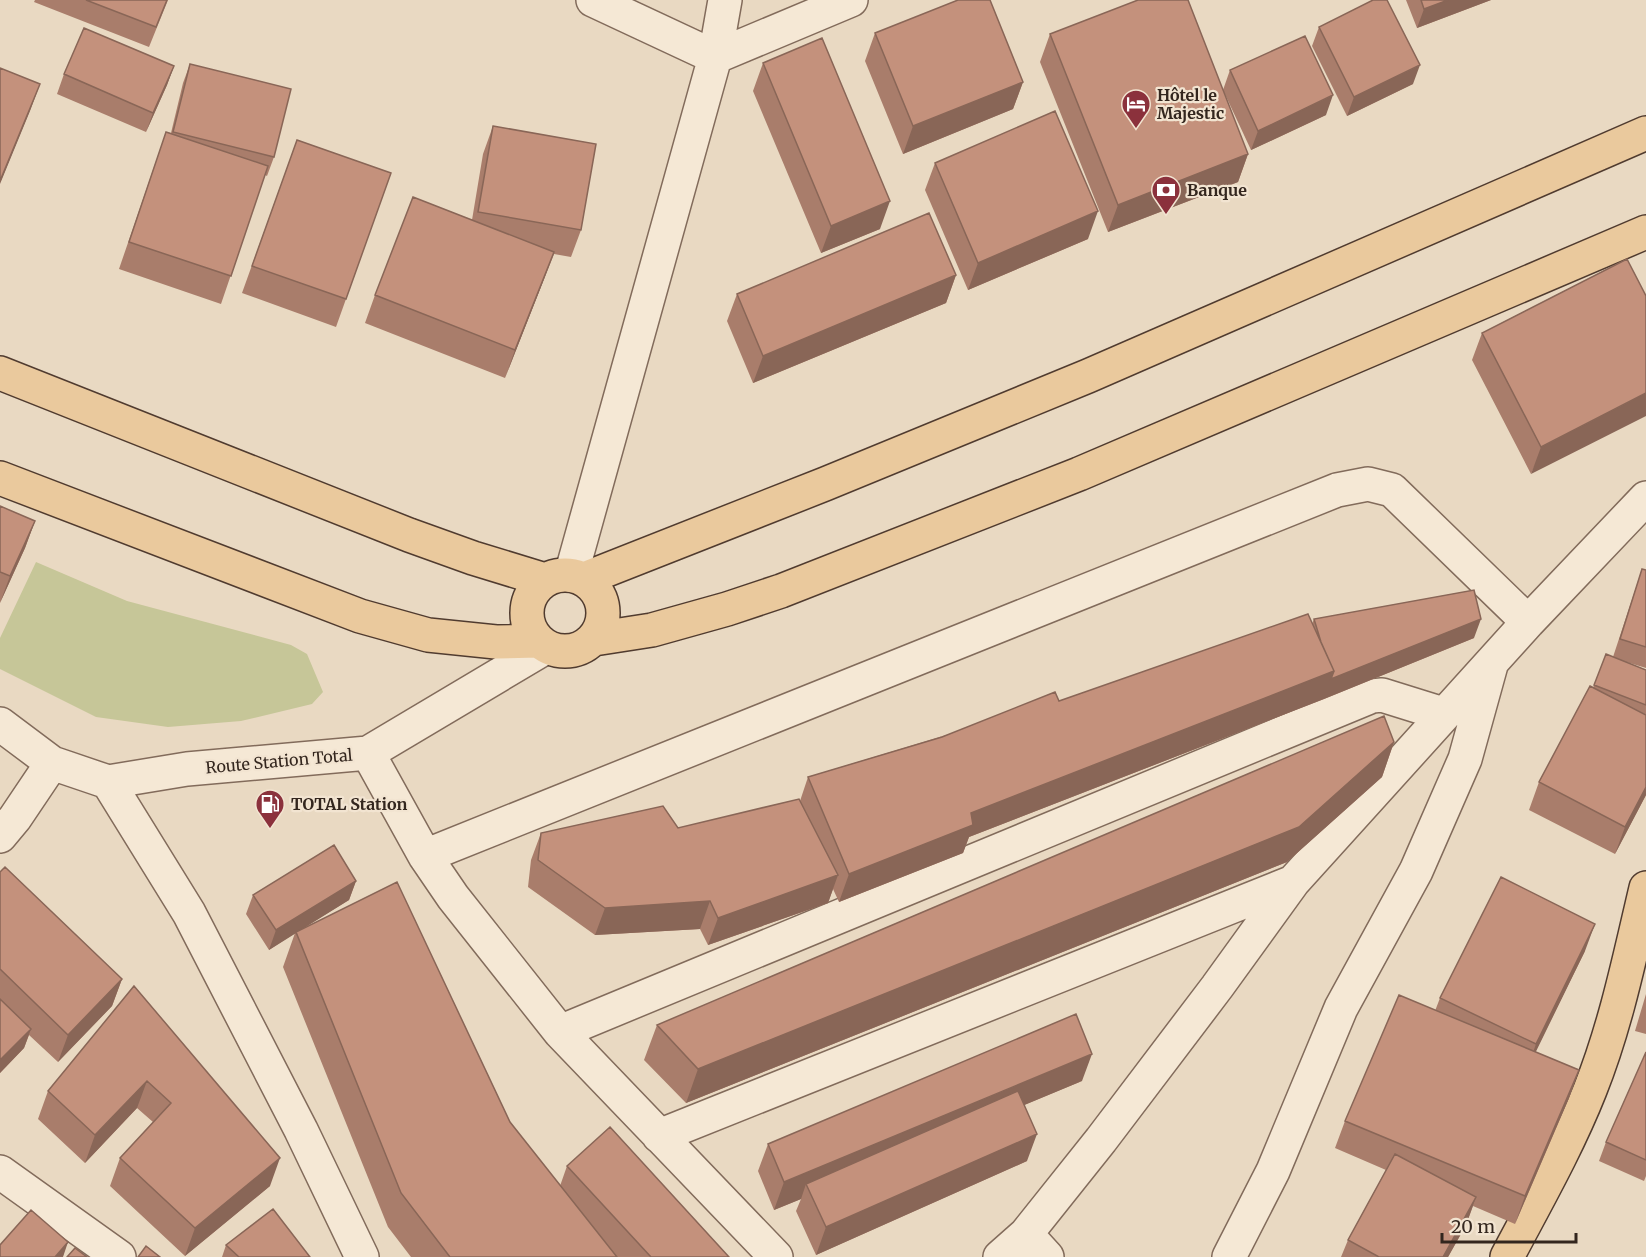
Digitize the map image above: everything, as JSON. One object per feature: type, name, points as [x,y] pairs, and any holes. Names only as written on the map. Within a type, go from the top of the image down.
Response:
[{"type":"main road","points":[[542,644],[530,630],[526,616],[527,602],[534,589],[825,484],[1088,376],[1646,133]]},
{"type":"main road","points":[[0,478],[360,616],[428,635],[542,644],[563,652],[580,648],[594,639],[652,630],[781,591],[1079,474],[1646,232]]},
{"type":"main road","points":[[0,373],[409,535],[473,558],[566,578],[595,588],[601,600],[603,613],[601,627],[594,639]]},
{"type":"main road","points":[[1507,1257],[1562,1153],[1590,1090],[1618,1008],[1646,888]]},
{"type":"street","points":[[594,0],[715,57],[851,0]]},
{"type":"street","points":[[566,578],[715,57],[725,0]]},
{"type":"street","points":[[425,856],[1336,490],[1368,484],[1392,490],[1528,622]]},
{"type":"street","points":[[1000,1257],[1036,1245],[1123,1112],[1293,882],[1443,714],[1646,498]]},
{"type":"street","name":"Route Station Total","points":[[0,724],[52,763],[108,782],[187,769],[368,753],[542,644]]},
{"type":"street","points":[[1228,1257],[1273,1171],[1341,1008],[1421,861],[1465,759],[1493,660]]},
{"type":"street","points":[[560,1032],[1372,696],[1382,695],[1443,714]]},
{"type":"street","points":[[368,753],[425,856],[453,897],[560,1032],[776,1257]]},
{"type":"street","points":[[0,836],[52,763]]},
{"type":"street","points":[[108,782],[189,913],[301,1130],[362,1257]]},
{"type":"street","points":[[659,1136],[1293,882]]},
{"type":"street","points":[[0,1172],[119,1257]]},
{"type":"green space","points":[[36,562],[127,601],[291,645],[307,654],[323,692],[312,704],[241,721],[168,727],[96,717],[0,669],[0,638]]},
{"type":"building","points":[[86,0],[167,0],[156,27]]},
{"type":"building","points":[[958,0],[990,0],[1023,82],[913,126],[875,33]]},
{"type":"building","points":[[1138,0],[1188,0],[1248,154],[1118,205],[1050,34]]},
{"type":"building","points":[[1373,0],[1387,0],[1420,65],[1354,97],[1319,27]]},
{"type":"building","points":[[1421,0],[1448,0],[1424,9]]},
{"type":"building","points":[[84,28],[174,66],[153,113],[64,74]]},
{"type":"building","points":[[1305,36],[1333,95],[1258,131],[1230,70]]},
{"type":"building","points":[[822,38],[890,201],[831,226],[763,63]]},
{"type":"building","points":[[190,64],[291,89],[274,157],[173,132]]},
{"type":"building","points":[[0,68],[40,84],[0,181]]},
{"type":"building","points":[[1055,111],[1098,211],[978,263],[935,163]]},
{"type":"building","points":[[493,126],[596,144],[581,230],[478,212]]},
{"type":"building","points":[[166,132],[268,166],[231,276],[129,242]]},
{"type":"building","points":[[297,140],[391,173],[346,299],[252,266]]},
{"type":"building","points":[[413,197],[554,252],[515,350],[375,295]]},
{"type":"building","points":[[929,213],[956,275],[763,356],[737,294]]},
{"type":"building","points":[[1627,259],[1646,296],[1646,393],[1541,447],[1482,333]]},
{"type":"building","points":[[0,506],[35,521],[10,576],[0,572]]},
{"type":"building","points":[[1642,569],[1646,570],[1646,647],[1620,639]]},
{"type":"building","points":[[1474,590],[1481,619],[1331,679],[1334,671],[1314,619]]},
{"type":"building","points":[[1308,614],[1334,671],[971,813],[973,825],[849,874],[808,777],[942,737],[1055,692],[1059,701]]},
{"type":"building","points":[[1606,654],[1646,670],[1646,705],[1594,685]]},
{"type":"building","points":[[1590,686],[1646,715],[1646,787],[1625,827],[1539,782]]},
{"type":"building","points":[[1384,716],[1394,742],[1299,827],[698,1069],[657,1025]]},
{"type":"building","points":[[799,799],[838,875],[718,918],[710,901],[605,908],[538,860],[541,833],[663,806],[678,828]]},
{"type":"building","points":[[334,845],[356,881],[276,930],[253,895]]},
{"type":"building","points":[[5,867],[122,979],[68,1035],[0,969],[0,872]]},
{"type":"building","points":[[1501,877],[1595,924],[1536,1044],[1440,998]]},
{"type":"building","points":[[397,882],[510,1122],[617,1257],[450,1257],[401,1193],[296,932]]},
{"type":"building","points":[[134,986],[280,1158],[195,1228],[120,1158],[171,1103],[147,1081],[95,1135],[48,1091]]},
{"type":"building","points":[[1399,995],[1579,1070],[1525,1196],[1345,1121]]},
{"type":"building","points":[[0,999],[31,1029],[0,1060]]},
{"type":"building","points":[[1076,1014],[1092,1054],[784,1182],[768,1144]]},
{"type":"building","points":[[1646,1052],[1646,1160],[1606,1142]]},
{"type":"building","points":[[1018,1091],[1037,1134],[826,1227],[806,1184]]},
{"type":"building","points":[[610,1127],[729,1257],[651,1257],[567,1166]]},
{"type":"building","points":[[1395,1154],[1476,1197],[1443,1257],[1379,1257],[1348,1240]]},
{"type":"building","points":[[273,1209],[310,1257],[239,1257],[226,1245]]},
{"type":"building","points":[[31,1210],[68,1242],[55,1257],[0,1257],[0,1245]]},
{"type":"building","points":[[146,1246],[160,1257],[138,1257]]},
{"type":"building","points":[[75,1248],[87,1257],[67,1257]]},
{"type":"place","name":"Hôtel le Majestic","points":[[1136,130]]},
{"type":"place","name":"Banque","points":[[1166,216]]},
{"type":"place","name":"TOTAL Station","points":[[270,830]]}]
